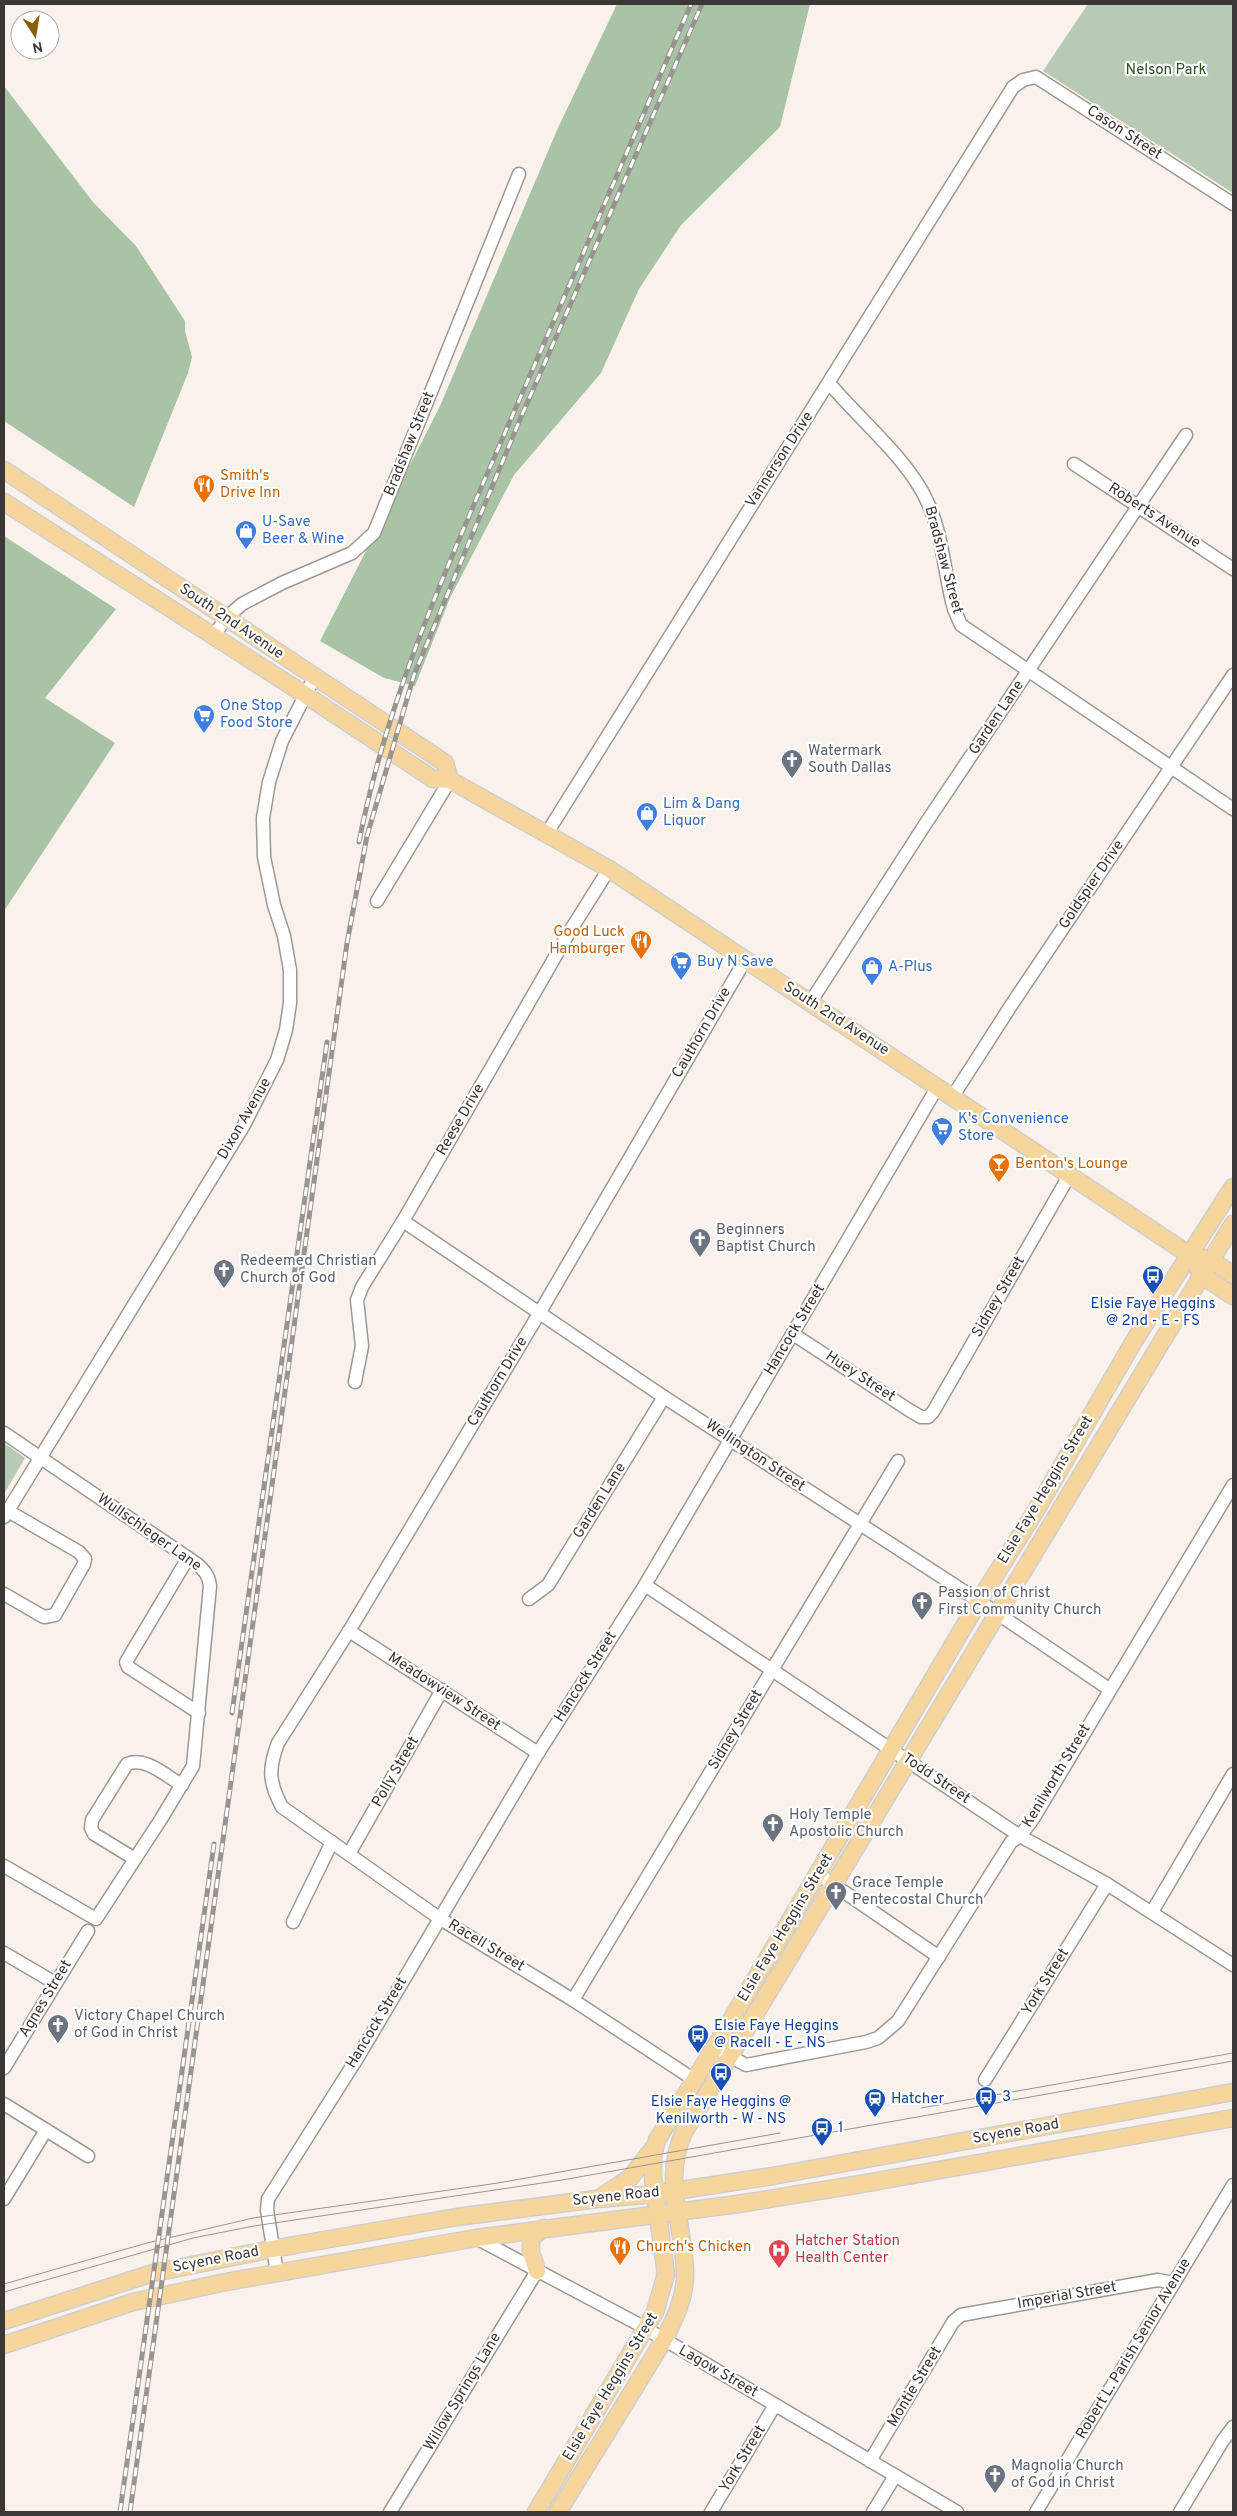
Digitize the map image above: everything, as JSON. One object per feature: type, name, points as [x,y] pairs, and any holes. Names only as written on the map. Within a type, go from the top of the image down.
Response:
[{"type":"main road","name":"South 2nd Avenue","points":[[4,470],[314,678],[445,763],[450,780]]},
{"type":"main road","name":"South 2nd Avenue","points":[[4,502],[433,779],[450,780],[609,869],[810,1004],[953,1096],[1069,1176],[1189,1254],[1211,1260],[1233,1275]]},
{"type":"main road","name":"Elsie Faye Heggins Street","points":[[536,2512],[646,2329],[660,2299],[666,2274],[655,2194],[653,2163],[656,2144],[693,2079],[715,2047],[818,1874],[890,1748],[978,1601],[1038,1507],[1134,1341],[1233,1186]]},
{"type":"main road","name":"Elsie Faye Heggins Street","points":[[558,2512],[664,2340],[676,2314],[685,2276],[675,2191],[674,2160],[680,2142],[995,1614],[1233,1224]]},
{"type":"main road","name":"South 2nd Avenue","points":[[1189,1254],[1201,1275],[1233,1296]]},
{"type":"main road","points":[[1134,1341],[1154,1352]]},
{"type":"main road","name":"Scyene Road","points":[[4,2321],[164,2270],[272,2249],[456,2217],[597,2198],[655,2194],[774,2176],[1233,2092]]},
{"type":"main road","name":"Scyene Road","points":[[4,2345],[133,2302],[169,2293],[277,2273],[476,2238],[738,2204],[1232,2119]]},
{"type":"main road","points":[[946,2169],[947,2160],[953,2153],[979,2138]]},
{"type":"main road","points":[[597,2198],[630,2178],[656,2144]]},
{"type":"main road","points":[[537,2271],[531,2252],[531,2238],[544,2228]]},
{"type":"street","name":"Cason Street","points":[[1013,87],[1022,80],[1036,77],[1233,204]]},
{"type":"street","name":"Vannerson Drive","points":[[547,833],[1013,87]]},
{"type":"street","name":"Bradshaw Street","points":[[213,637],[226,618],[242,604],[282,582],[352,553],[374,534],[519,174]]},
{"type":"street","name":"Bradshaw Street","points":[[829,383],[917,481],[928,502],[954,609],[961,624],[1170,768],[1233,809]]},
{"type":"street","name":"Garden Lane","points":[[810,1004],[926,823],[1186,435]]},
{"type":"street","name":"Roberts Avenue","points":[[1074,464],[1233,569]]},
{"type":"street","name":"Goldspier Drive","points":[[953,1096],[1012,1004],[1233,675]]},
{"type":"street","name":"Dixon Avenue","points":[[6,1514],[39,1457],[244,1125],[277,1060],[286,1030],[290,1002],[290,970],[264,857],[263,818],[269,782],[282,741],[304,694],[314,678]]},
{"type":"street","points":[[377,901],[450,780]]},
{"type":"street","name":"Reese Drive","points":[[355,1382],[362,1346],[357,1300],[362,1287],[403,1221],[570,930],[609,869]]},
{"type":"street","name":"Cauthorn Drive","points":[[282,1808],[273,1791],[271,1775],[272,1757],[278,1743],[349,1631],[540,1312],[740,969],[744,958]]},
{"type":"street","name":"Hancock Street","points":[[277,2273],[267,2210],[268,2199],[358,2057],[538,1753],[644,1584],[938,1086]]},
{"type":"street","name":"Sidney Street","points":[[928,1417],[934,1412],[1069,1176]]},
{"type":"street","name":"Wellington Street","points":[[403,1221],[664,1397],[730,1438],[858,1525],[978,1601],[1109,1689]]},
{"type":"street","name":"Huey Street","points":[[793,1334],[909,1410],[921,1417],[928,1417]]},
{"type":"street","name":"Garden Lane","points":[[528,1598],[548,1585],[664,1397]]},
{"type":"street","name":"Wullschleger Lane","points":[[4,1433],[188,1558],[205,1572],[210,1579],[193,1766],[135,1859]]},
{"type":"street","name":"Sidney Street","points":[[573,2000],[898,1461]]},
{"type":"street","name":"Kenilworth Street","points":[[715,2047],[746,2065],[878,2038],[898,2021],[1011,1842],[1020,1836],[1033,1819],[1109,1689],[1233,1485]]},
{"type":"street","points":[[4,1594],[44,1617],[50,1617],[55,1615],[84,1564],[84,1559],[79,1552],[6,1514]]},
{"type":"street","points":[[188,1558],[126,1662],[128,1667],[199,1712]]},
{"type":"street","name":"Todd Street","points":[[644,1584],[1020,1836],[1108,1884],[1233,1965]]},
{"type":"street","name":"Meadowview Street","points":[[349,1631],[538,1753]]},
{"type":"street","name":"Polly Street","points":[[349,1854],[442,1690]]},
{"type":"street","points":[[4,1866],[96,1919],[135,1859],[94,1834],[91,1828],[92,1820],[127,1764],[133,1761],[142,1762],[182,1785]]},
{"type":"street","points":[[1152,1912],[1233,1774]]},
{"type":"street","name":"Racell Street","points":[[282,1808],[439,1918],[573,2000],[693,2079]]},
{"type":"street","points":[[293,1922],[332,1842]]},
{"type":"street","points":[[818,1874],[939,1957]]},
{"type":"street","name":"York Street","points":[[985,2080],[1108,1884]]},
{"type":"street","name":"Agnes Street","points":[[4,2068],[88,1931]]},
{"type":"street","points":[[4,1953],[55,1983]]},
{"type":"street","points":[[4,2104],[88,2156]]},
{"type":"street","points":[[4,2199],[46,2130]]},
{"type":"street","name":"Robert L. Parish Senior Avenue","points":[[1036,2512],[1233,2185]]},
{"type":"street","name":"Lagow Street","points":[[476,2238],[646,2329],[956,2512]]},
{"type":"street","name":"Willow Springs Lane","points":[[390,2512],[537,2271]]},
{"type":"street","name":"Imperial Street","points":[[960,2315],[1158,2280],[1174,2282]]},
{"type":"street","name":"Montie Street","points":[[870,2461],[953,2322],[960,2315]]},
{"type":"street","name":"York Street","points":[[711,2512],[775,2405]]},
{"type":"street","points":[[1180,2512],[1233,2427]]},
{"type":"street","points":[[873,2512],[895,2476]]},
{"type":"green space","points":[[617,4],[810,4],[780,127],[681,225],[639,289],[601,373],[514,475],[450,598],[415,686],[384,678],[320,641],[440,406],[557,130]]},
{"type":"green space","name":"Nelson Park","points":[[1088,4],[1233,4],[1233,193],[1043,71]]},
{"type":"green space","points":[[4,86],[93,202],[136,246],[185,321],[185,331],[192,357],[188,373],[134,507],[4,421]]},
{"type":"green space","points":[[4,536],[116,609],[45,698],[115,743],[4,911]]},
{"type":"green space","points":[[4,1443],[25,1458],[4,1494]]},
{"type":"tram line","points":[[921,2108],[1233,2053]]},
{"type":"tram line","points":[[4,2292],[193,2238],[254,2226],[562,2180],[1233,2061]]},
{"type":"tram line","points":[[4,2284],[147,2243],[253,2218],[498,2183],[780,2133]]},
{"type":"railway","points":[[359,842],[371,788],[386,735],[403,683],[442,580],[691,4]]},
{"type":"railway","points":[[130,2512],[347,943],[367,836],[414,675],[521,417],[702,4]]},
{"type":"railway","points":[[232,1713],[327,1042]]},
{"type":"railway","points":[[120,2512],[214,1844]]},
{"type":"place","name":"Smith's Drive Inn","points":[[204,504]]},
{"type":"place","name":"U-Save Beer & Wine","points":[[246,550]]},
{"type":"place","name":"One Stop Food Store","points":[[204,734]]},
{"type":"place","name":"Watermark South Dallas","points":[[792,779]]},
{"type":"place","name":"Lim & Dang Liquor","points":[[647,832]]},
{"type":"place","name":"Good Luck Hamburger","points":[[641,960]]},
{"type":"place","name":"Buy N Save","points":[[681,981]]},
{"type":"place","name":"A-Plus","points":[[872,986]]},
{"type":"place","name":"K's Convenience Store","points":[[942,1147]]},
{"type":"place","name":"Benton's Lounge","points":[[999,1183]]},
{"type":"place","name":"Beginners Baptist Church","points":[[700,1258]]},
{"type":"place","name":"Redeemed Christian Church of God","points":[[224,1289]]},
{"type":"place","name":"Elsie Faye Heggins @ 2nd - E - FS","points":[[1153,1295]]},
{"type":"place","name":"Passion of Christ First Community Church","points":[[922,1621]]},
{"type":"place","name":"Holy Temple Apostolic Church","points":[[773,1843]]},
{"type":"place","name":"Grace Temple Pentecostal Church","points":[[836,1911]]},
{"type":"place","name":"Victory Chapel Church of God in Christ","points":[[58,2044]]},
{"type":"place","name":"Elsie Faye Heggins @ Racell - E - NS","points":[[698,2054]]},
{"type":"place","name":"Elsie Faye Heggins @ Kenilworth - W - NS","points":[[721,2092]]},
{"type":"place","name":"3","points":[[986,2116]]},
{"type":"place","name":"Hatcher","points":[[875,2118]]},
{"type":"place","name":"1","points":[[822,2147]]},
{"type":"place","name":"Church's Chicken","points":[[620,2266]]},
{"type":"place","name":"Hatcher Station Health Center","points":[[779,2269]]},
{"type":"place","name":"Magnolia Church of God in Christ","points":[[995,2494]]}]
